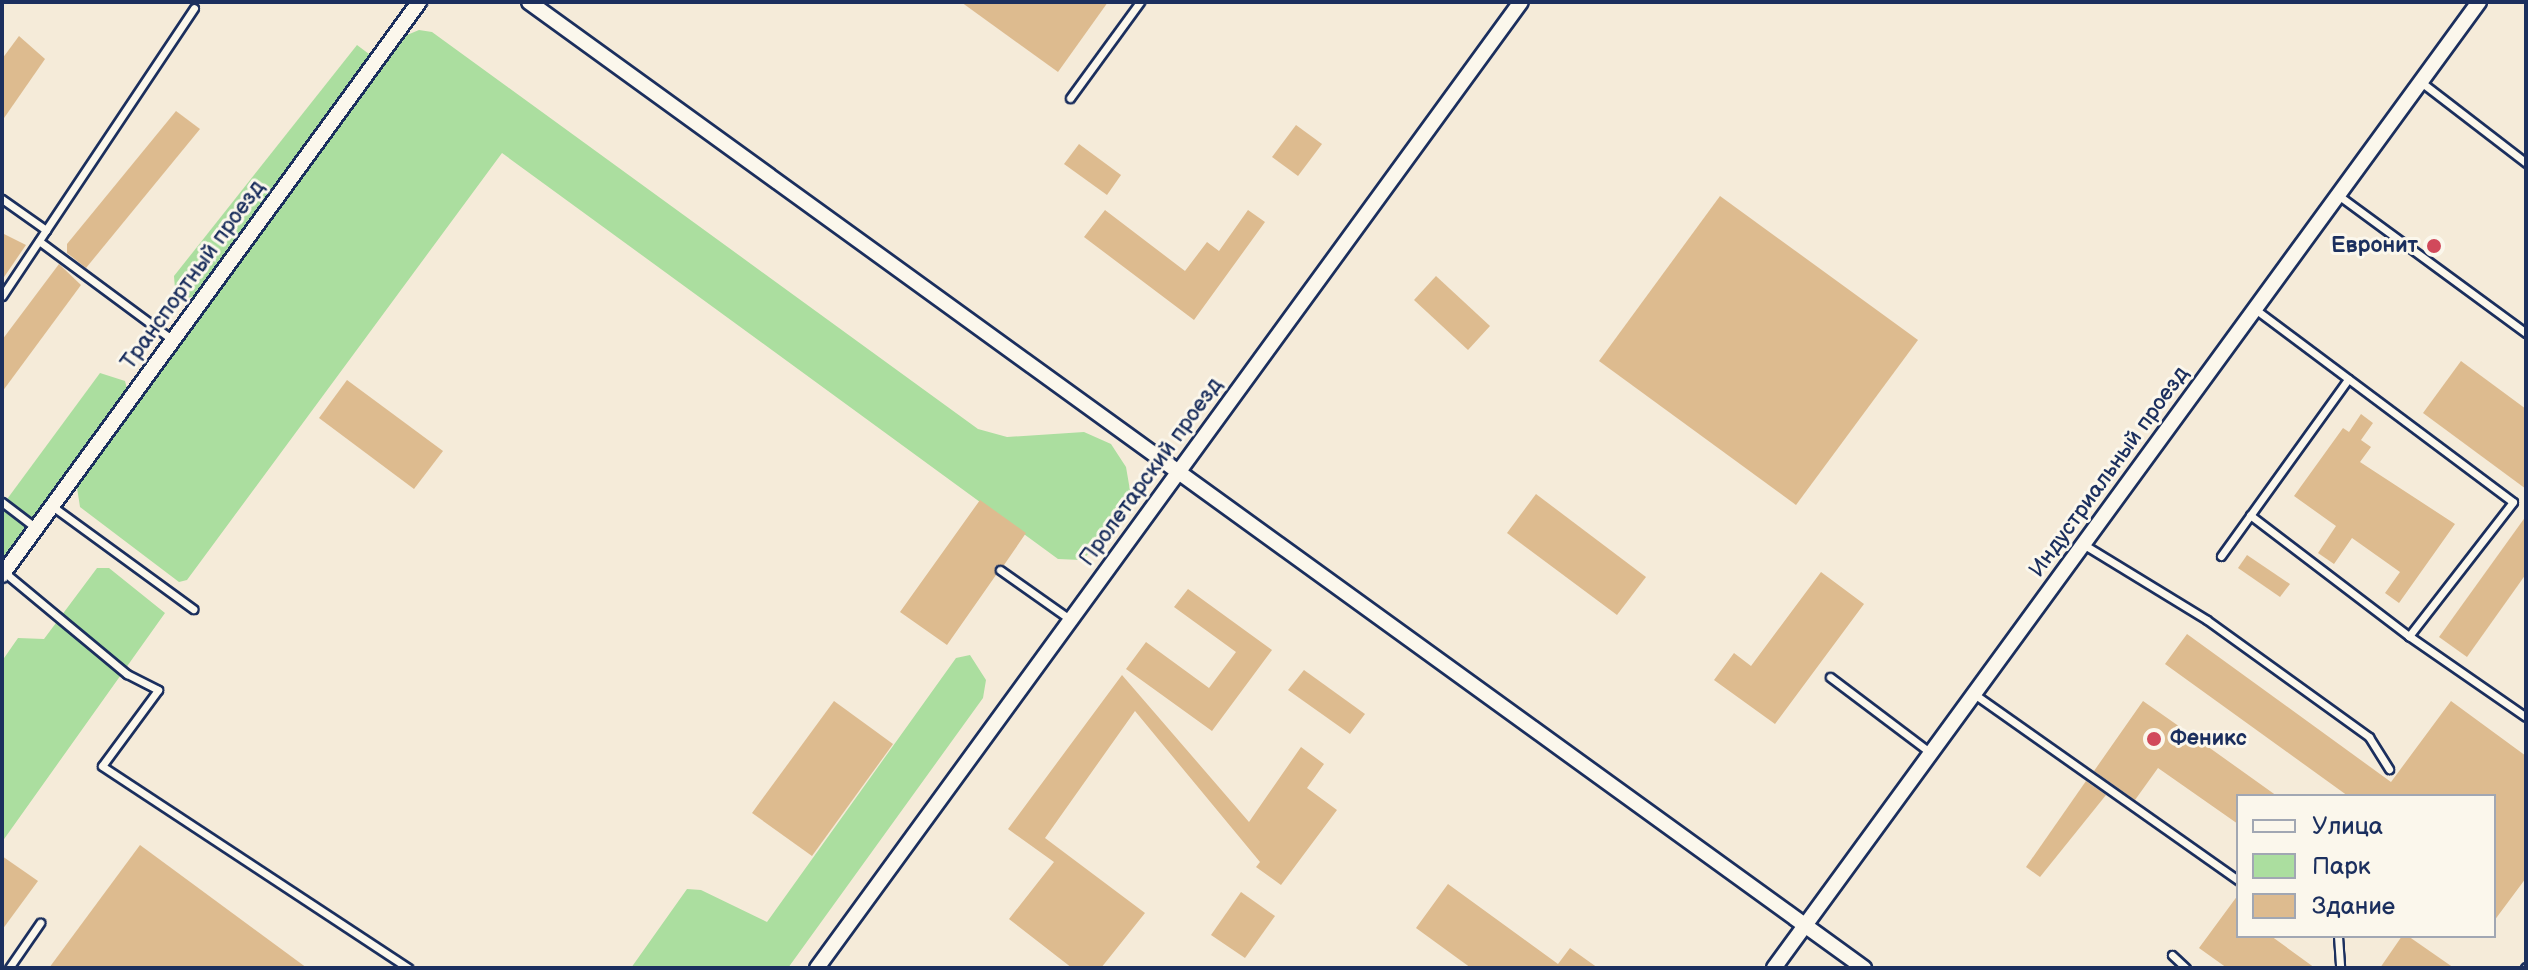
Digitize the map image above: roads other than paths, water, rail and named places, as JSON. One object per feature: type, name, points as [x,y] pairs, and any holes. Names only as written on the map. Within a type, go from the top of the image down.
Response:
[{"type":"street","name":"Транспортный проезд","points":[[3,573],[419,2]]},
{"type":"street","points":[[529,2],[1181,470],[1864,968]]},
{"type":"street","name":"Пролетарский проезд","points":[[817,968],[1521,2]]},
{"type":"street","name":"Индустриальный проезд","points":[[1774,968],[2479,2]]},
{"type":"lane","points":[[1070,98],[1140,2]]},
{"type":"lane","points":[[2,296],[194,8]]},
{"type":"lane","points":[[2421,82],[2526,163]]},
{"type":"lane","points":[[2338,195],[2526,333]]},
{"type":"lane","points":[[2,199],[46,230]]},
{"type":"lane","points":[[39,241],[173,340]]},
{"type":"lane","points":[[2255,309],[2513,502],[2409,636]]},
{"type":"lane","points":[[2221,556],[2348,379]]},
{"type":"lane","points":[[2,502],[36,528]]},
{"type":"lane","points":[[52,506],[193,609]]},
{"type":"lane","points":[[2250,515],[2409,636],[2526,717]]},
{"type":"lane","points":[[2083,544],[2207,620],[2369,737],[2389,769]]},
{"type":"lane","points":[[1000,570],[1071,620]]},
{"type":"lane","points":[[3,573],[127,674],[158,690],[102,766],[408,968]]},
{"type":"lane","points":[[1830,677],[1931,753]]},
{"type":"lane","points":[[1974,694],[2236,879]]},
{"type":"lane","points":[[9,968],[40,923]]},
{"type":"lane","points":[[2338,938],[2340,968]]},
{"type":"lane","points":[[2172,955],[2186,968]]},
{"type":"place","name":"Евронит","points":[[2434,246]]},
{"type":"place","name":"Феникс","points":[[2154,739]]}]
